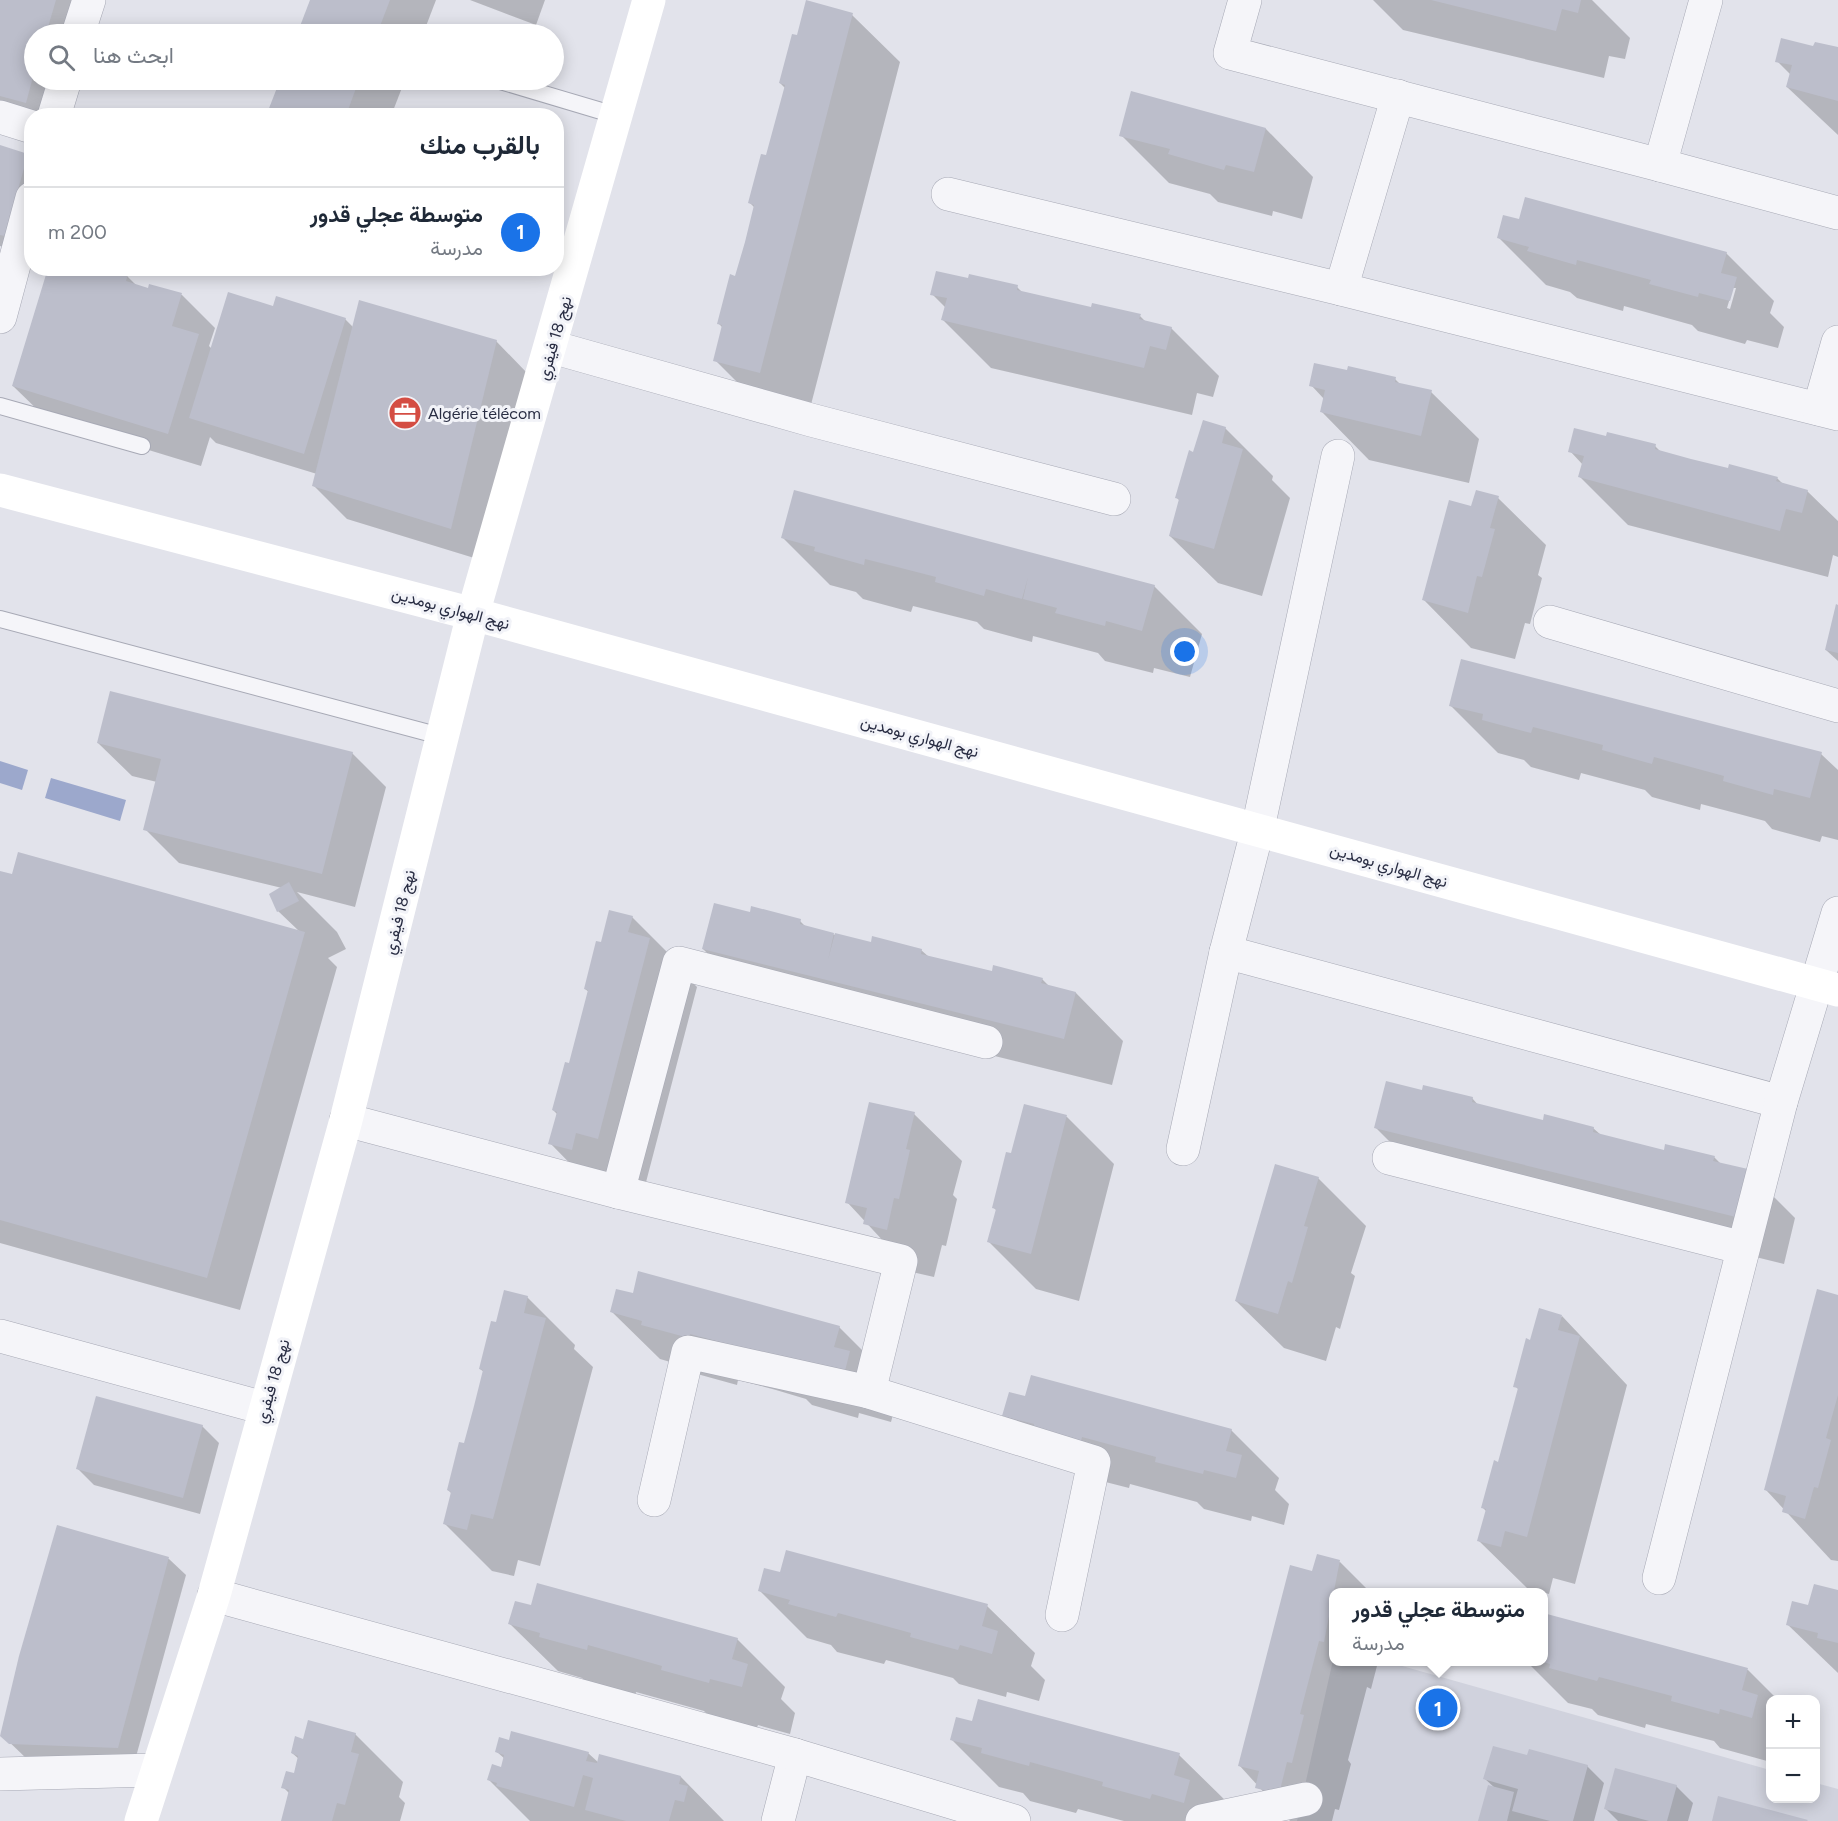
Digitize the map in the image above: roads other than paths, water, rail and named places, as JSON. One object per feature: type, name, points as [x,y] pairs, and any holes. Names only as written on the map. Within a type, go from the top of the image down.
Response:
[{"type":"main road","name":"نهج 18 فيفري","points":[[141,1821],[155,1770],[214,1595],[264,1408],[346,1120],[473,614],[552,347],[650,0]]},
{"type":"main road","name":"نهج الهواري بومدين","points":[[0,490],[473,614],[1258,828],[1828,987]]},
{"type":"street","points":[[81,24],[89,0]]},
{"type":"street","points":[[1245,0],[1230,52],[1838,213]]},
{"type":"street","points":[[1660,165],[1706,0]]},
{"type":"street","points":[[56,108],[61,90]]},
{"type":"street","points":[[1341,289],[1398,96]]},
{"type":"street","points":[[0,117],[24,124]]},
{"type":"street","points":[[948,194],[1829,411],[1838,342]]},
{"type":"street","points":[[0,317],[8,259],[24,218]]},
{"type":"street","points":[[552,347],[811,420],[1114,499]]},
{"type":"street","points":[[1183,1149],[1226,952],[1258,828],[1338,456]]},
{"type":"street","points":[[1550,622],[1838,706]]},
{"type":"street","points":[[1659,1578],[1781,1102],[1828,987],[1838,913]]},
{"type":"street","points":[[1226,952],[1781,1102]]},
{"type":"street","points":[[618,1192],[679,963],[986,1042]]},
{"type":"street","points":[[346,1120],[618,1192],[901,1261],[869,1392]]},
{"type":"street","points":[[1389,1158],[1743,1248]]},
{"type":"street","points":[[0,1336],[264,1408]]},
{"type":"street","points":[[654,1500],[688,1352],[869,1392],[1094,1462],[1062,1615]]},
{"type":"street","points":[[214,1595],[795,1755],[1014,1821]]},
{"type":"street","points":[[778,1821],[795,1755]]},
{"type":"street","points":[[0,1774],[155,1770]]},
{"type":"street","points":[[1202,1821],[1306,1799]]},
{"type":"lane","points":[[531,90],[618,116]]},
{"type":"lane","points":[[0,406],[142,446]]},
{"type":"lane","points":[[0,619],[444,736]]},
{"type":"water","points":[[0,761],[28,770],[22,790],[0,783]]},
{"type":"water","points":[[51,778],[126,800],[120,821],[45,798]]},
{"type":"place","name":"Algérie télécom","points":[[405,413]]},
{"type":"place","name":"متوسطة عجلي قدور","points":[[1438,1708]]}]
